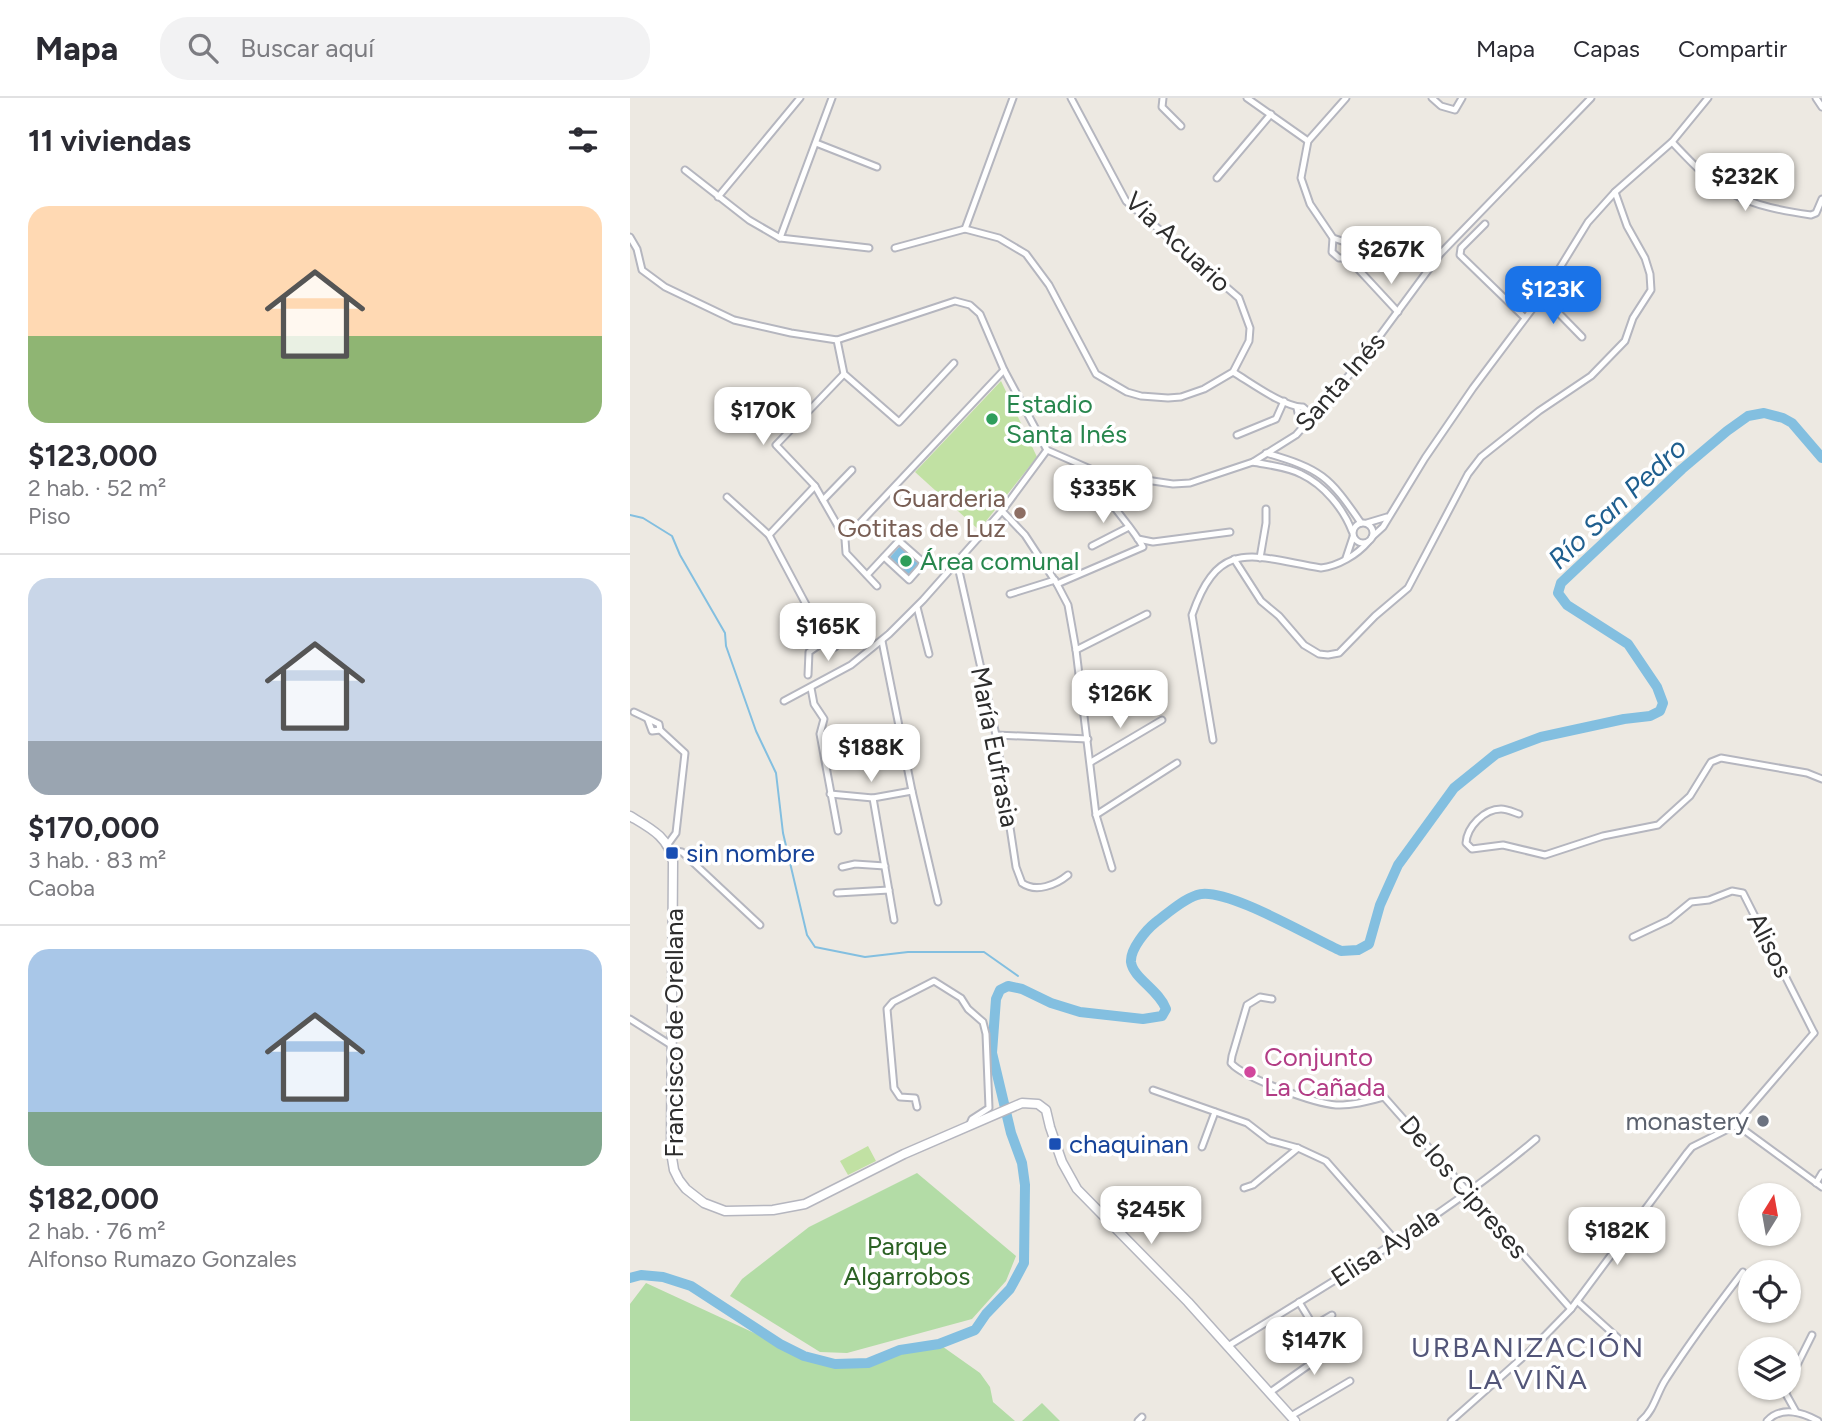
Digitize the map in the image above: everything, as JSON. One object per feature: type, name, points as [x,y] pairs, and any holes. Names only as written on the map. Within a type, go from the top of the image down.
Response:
[{"type":"street","points":[[718,197],[800,98]]},
{"type":"street","points":[[780,238],[832,98]]},
{"type":"street","points":[[965,229],[1013,98]]},
{"type":"street","name":"Via Acuario","points":[[1071,98],[1126,201],[1239,298],[1250,328],[1249,341],[1233,373]]},
{"type":"street","points":[[1163,98],[1162,107],[1181,126]]},
{"type":"street","points":[[1247,98],[1308,141]]},
{"type":"street","points":[[1333,239],[1310,204],[1301,178],[1308,141],[1346,98]]},
{"type":"street","points":[[1432,98],[1441,106],[1455,110],[1462,98]]},
{"type":"street","name":"Santa Inés","points":[[1047,450],[1095,471],[1173,484],[1190,483],[1253,462],[1285,443],[1313,416],[1398,312],[1440,254],[1591,98]]},
{"type":"street","points":[[1213,740],[1192,615],[1199,596],[1216,569],[1234,559],[1260,558],[1321,569],[1331,567],[1355,554],[1379,533],[1473,388],[1542,296],[1588,222],[1615,192],[1672,142],[1708,98]]},
{"type":"street","points":[[1816,98],[1822,107]]},
{"type":"street","points":[[1217,178],[1270,114]]},
{"type":"street","points":[[1672,142],[1692,163],[1729,193],[1767,208],[1811,215],[1816,213],[1822,200]]},
{"type":"street","points":[[816,143],[877,167]]},
{"type":"street","points":[[685,170],[749,220],[780,238],[869,248]]},
{"type":"street","points":[[1234,559],[1261,601],[1279,616],[1304,645],[1319,654],[1339,653],[1408,587],[1468,474],[1481,457],[1539,411],[1591,376],[1625,341],[1633,318],[1651,290],[1650,274],[1645,258],[1627,226],[1615,192]]},
{"type":"street","points":[[1485,224],[1461,247],[1460,256],[1525,318]]},
{"type":"street","points":[[895,248],[965,229],[999,238],[1026,254],[1049,285],[1096,374],[1127,392],[1141,396],[1181,397],[1204,390],[1233,373],[1297,408],[1303,407],[1313,416]]},
{"type":"street","points":[[630,237],[642,270],[665,287],[734,320],[791,333],[837,340],[955,301],[970,305],[980,314],[1004,370],[1047,450],[1002,511],[917,607],[883,641],[851,665],[783,701]]},
{"type":"street","points":[[1333,239],[1341,239],[1348,245],[1348,258]]},
{"type":"street","points":[[1333,239],[1330,247],[1335,256],[1348,258],[1398,312]]},
{"type":"street","points":[[1542,296],[1582,337]]},
{"type":"street","points":[[837,340],[844,374],[900,422],[954,363]]},
{"type":"street","points":[[877,586],[846,553],[845,539],[1004,370]]},
{"type":"street","points":[[839,528],[815,486],[776,445],[844,374]]},
{"type":"street","points":[[1237,435],[1276,419],[1284,401]]},
{"type":"street","points":[[1297,408],[1298,413],[1308,422]]},
{"type":"street","points":[[1285,443],[1291,461],[1289,470]]},
{"type":"street","points":[[1266,453],[1317,471],[1372,529],[1370,539]]},
{"type":"street","points":[[1271,466],[1275,456]]},
{"type":"street","points":[[1253,462],[1300,473],[1327,492],[1348,520],[1359,542],[1370,539]]},
{"type":"street","points":[[823,500],[852,470]]},
{"type":"street","points":[[1010,594],[1056,582],[1143,549],[1097,480],[1095,471]]},
{"type":"street","points":[[1311,481],[1317,471]]},
{"type":"street","points":[[769,535],[815,486]]},
{"type":"street","points":[[727,497],[769,535],[810,612],[835,647]]},
{"type":"street","points":[[1260,558],[1266,509]]},
{"type":"street","points":[[1002,511],[1025,535],[1056,582],[1068,606],[1084,703],[1096,815],[1112,868]]},
{"type":"street","points":[[1346,558],[1357,524],[1387,517]]},
{"type":"street","points":[[1092,546],[1129,527]]},
{"type":"street","points":[[867,576],[908,531]]},
{"type":"street","points":[[1138,539],[1153,542],[1230,533]]},
{"type":"street","points":[[884,557],[909,579],[924,564],[899,541]]},
{"type":"street","name":"María Eufrasia","points":[[957,562],[996,735],[1016,867],[1022,883],[1027,886],[1040,888],[1068,875]]},
{"type":"street","points":[[917,607],[929,654]]},
{"type":"street","points":[[1076,650],[1147,614]]},
{"type":"street","points":[[808,675],[808,652],[829,638]]},
{"type":"street","points":[[883,641],[912,791],[938,902]]},
{"type":"street","points":[[1084,703],[1091,703],[1124,687]]},
{"type":"street","points":[[811,688],[814,704],[824,719],[820,734],[838,831]]},
{"type":"street","points":[[634,712],[659,724],[660,730],[683,749],[685,755],[676,833],[669,847]]},
{"type":"street","points":[[1091,762],[1162,720]]},
{"type":"street","points":[[996,735],[1088,739]]},
{"type":"street","points":[[1519,814],[1502,809],[1485,813],[1468,833],[1466,843],[1472,849],[1503,845],[1545,855],[1604,836],[1658,825],[1690,796],[1711,762],[1721,758],[1807,773],[1822,779]]},
{"type":"street","points":[[1096,815],[1177,764]]},
{"type":"street","points":[[830,794],[873,798],[912,791]]},
{"type":"street","points":[[873,798],[894,920]]},
{"type":"street","points":[[630,816],[657,833],[669,847],[682,852],[760,925]]},
{"type":"street","name":"Francisco de Orellana","points":[[669,847],[673,862],[674,900],[671,1045],[674,1170],[695,1198],[715,1208],[738,1212],[773,1210],[805,1203],[904,1153],[1017,1105],[1038,1104],[1046,1110],[1060,1157],[1077,1189],[1228,1346]]},
{"type":"street","points":[[842,867],[855,864],[885,866]]},
{"type":"street","points":[[837,893],[889,890]]},
{"type":"street","name":"Alisos","points":[[1633,937],[1669,920],[1691,902],[1709,900],[1739,890],[1743,893],[1817,1035]]},
{"type":"street","points":[[917,1107],[915,1098],[900,1097],[894,1088],[887,1009],[892,1002],[934,981],[961,998],[968,1009],[983,1022],[986,1034],[989,1108],[972,1119],[969,1126]]},
{"type":"street","name":"De los Cipreses","points":[[1272,999],[1260,997],[1247,1005],[1232,1056],[1234,1066],[1261,1080],[1325,1104],[1344,1105],[1384,1097],[1571,1309]]},
{"type":"street","points":[[630,1019],[671,1045]]},
{"type":"street","points":[[1451,1421],[1531,1350],[1571,1309],[1692,1147],[1734,1126],[1817,1035]]},
{"type":"street","points":[[1153,1090],[1247,1123],[1269,1140],[1298,1147],[1326,1161],[1396,1241]]},
{"type":"street","points":[[1202,1147],[1215,1112]]},
{"type":"street","points":[[1734,1126],[1744,1130],[1819,1185],[1822,1174]]},
{"type":"street","name":"Elisa Ayala","points":[[1228,1346],[1468,1193],[1536,1139]]},
{"type":"street","points":[[1244,1188],[1253,1185],[1298,1147]]},
{"type":"street","points":[[1642,1421],[1685,1351],[1738,1279]]},
{"type":"street","points":[[1577,1301],[1618,1338]]},
{"type":"street","points":[[1299,1302],[1313,1325]]},
{"type":"street","points":[[1298,1335],[1332,1315]]},
{"type":"street","points":[[1801,1358],[1812,1335]]},
{"type":"street","points":[[1269,1393],[1343,1341]]},
{"type":"street","points":[[1228,1346],[1293,1418],[1350,1381]]},
{"type":"street","points":[[1789,1400],[1796,1412]]},
{"type":"street","points":[[1767,1421],[1781,1412],[1796,1412],[1818,1421]]},
{"type":"green space","name":"Estadio Santa Inés","points":[[1001,381],[1037,457],[979,530],[915,472]]},
{"type":"green space","points":[[868,1146],[876,1161],[848,1175],[840,1161]]},
{"type":"green space","name":"Parque Algarrobos","points":[[917,1173],[1016,1256],[1006,1281],[972,1319],[847,1353],[820,1352],[730,1296],[742,1279],[809,1227]]},
{"type":"green space","points":[[646,1283],[804,1356],[835,1364],[868,1363],[900,1350],[939,1344],[980,1373],[990,1387],[993,1402],[1015,1421],[630,1421],[630,1304]]},
{"type":"green space","points":[[1042,1403],[1060,1421],[1022,1421]]},
{"type":"water","name":"Área comunal","points":[[900,546],[922,565],[911,577],[890,557]]},
{"type":"waterway","name":"Río San Pedro","points":[[630,1278],[641,1275],[663,1277],[691,1286],[780,1344],[804,1356],[835,1364],[868,1363],[900,1350],[939,1344],[975,1330],[1010,1289],[1024,1263],[1025,1185],[1022,1163],[1011,1133],[992,1053],[996,999],[1000,990],[1008,986],[1022,989],[1051,1003],[1080,1012],[1143,1019],[1162,1016],[1166,1009],[1163,1002],[1136,973],[1131,957],[1139,940],[1152,925],[1181,903],[1197,895],[1209,894],[1246,905],[1341,951],[1358,950],[1369,944],[1380,905],[1398,865],[1454,788],[1496,754],[1541,737],[1650,716],[1660,711],[1663,703],[1657,687],[1628,644],[1567,605],[1558,593],[1561,583],[1682,469],[1748,416],[1764,413],[1792,423],[1822,458]]},
{"type":"waterway","points":[[630,515],[643,518],[672,536],[725,633],[726,646],[756,731],[776,773],[783,833],[807,935],[815,947],[865,957],[908,952],[984,952],[1018,976]]},
{"type":"place","name":"Estadio Santa Inés","points":[[992,419]]},
{"type":"place","name":"Guarderia Gotitas de Luz","points":[[1020,513]]},
{"type":"place","name":"Área comunal","points":[[906,561]]},
{"type":"place","name":"sin nombre","points":[[672,853]]},
{"type":"place","name":"Conjunto La Cañada","points":[[1250,1072]]},
{"type":"place","name":"monastery","points":[[1763,1121]]},
{"type":"place","name":"chaquinan","points":[[1055,1144]]},
{"type":"district","name":"URBANIZACIÓN LA VIÑA","points":[[1528,1363]]}]
